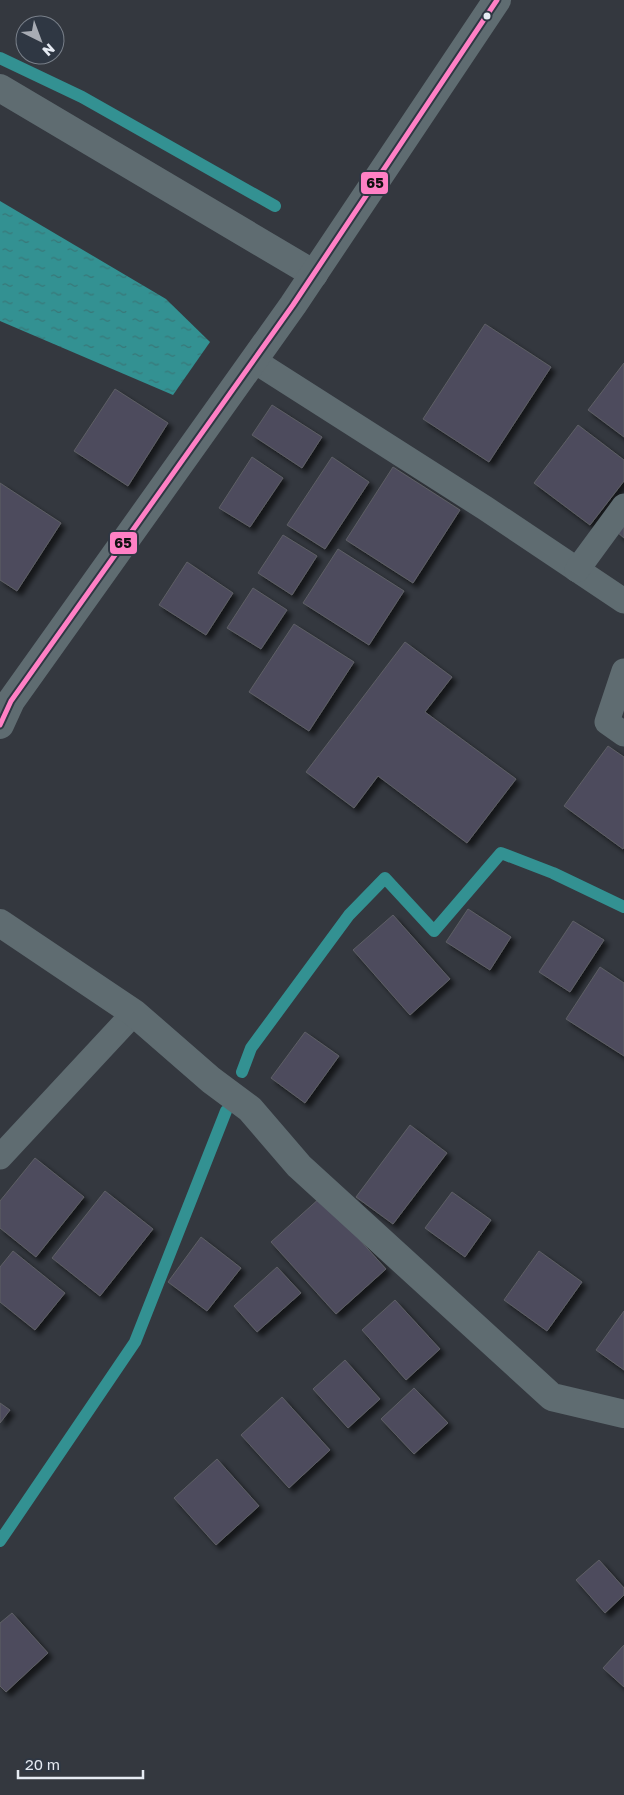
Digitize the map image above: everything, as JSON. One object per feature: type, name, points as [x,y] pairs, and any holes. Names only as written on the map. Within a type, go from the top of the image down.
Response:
[{"type":"street","points":[[0,725],[11,701],[314,274],[497,0]]},
{"type":"street","points":[[0,88],[314,274]]},
{"type":"street","points":[[0,923],[134,1013],[211,1080],[250,1109],[299,1166],[552,1397],[622,1410]]},
{"type":"lane","points":[[253,360],[486,508],[624,602]]},
{"type":"lane","points":[[577,570],[624,506]]},
{"type":"lane","points":[[624,671],[607,722],[624,734]]},
{"type":"lane","points":[[0,1157],[134,1013]]},
{"type":"water","points":[[0,201],[166,299],[210,342],[173,395],[0,321]]},
{"type":"building","points":[[485,324],[551,367],[489,462],[423,419]]},
{"type":"building","points":[[624,363],[624,437],[588,410]]},
{"type":"building","points":[[115,389],[168,423],[128,486],[74,451]]},
{"type":"building","points":[[272,405],[322,437],[302,468],[252,435]]},
{"type":"building","points":[[578,425],[624,460],[624,481],[590,525],[534,483]]},
{"type":"building","points":[[252,457],[283,478],[250,527],[219,508]]},
{"type":"building","points":[[332,457],[369,482],[325,549],[287,525]]},
{"type":"building","points":[[393,467],[460,510],[413,583],[346,540]]},
{"type":"building","points":[[0,483],[61,523],[17,591],[0,580]]},
{"type":"building","points":[[624,523],[624,538],[617,532]]},
{"type":"building","points":[[283,535],[317,556],[292,595],[258,573]]},
{"type":"building","points":[[338,549],[404,591],[369,645],[303,603]]},
{"type":"building","points":[[187,562],[233,593],[206,635],[159,605]]},
{"type":"building","points":[[253,588],[287,610],[261,649],[227,628]]},
{"type":"building","points":[[294,624],[354,662],[309,731],[249,692]]},
{"type":"building","points":[[405,642],[452,677],[425,712],[516,779],[467,843],[378,776],[354,808],[306,772]]},
{"type":"building","points":[[608,746],[624,757],[623,849],[564,806]]},
{"type":"building","points":[[468,909],[511,937],[490,970],[446,942]]},
{"type":"building","points":[[393,915],[450,979],[410,1015],[353,950]]},
{"type":"building","points":[[573,921],[604,940],[570,992],[539,972]]},
{"type":"building","points":[[600,967],[624,983],[624,1056],[566,1019]]},
{"type":"building","points":[[305,1032],[339,1056],[305,1103],[271,1078]]},
{"type":"building","points":[[410,1125],[447,1153],[393,1224],[356,1197]]},
{"type":"building","points":[[35,1158],[84,1197],[36,1257],[0,1228],[0,1201]]},
{"type":"building","points":[[105,1191],[153,1229],[100,1296],[52,1258]]},
{"type":"building","points":[[452,1192],[491,1220],[465,1257],[425,1228]]},
{"type":"building","points":[[321,1197],[386,1269],[336,1314],[271,1242]]},
{"type":"building","points":[[201,1237],[241,1268],[207,1311],[168,1282]]},
{"type":"building","points":[[13,1251],[65,1293],[35,1330],[0,1302],[0,1267]]},
{"type":"building","points":[[539,1251],[582,1282],[547,1331],[504,1300]]},
{"type":"building","points":[[277,1267],[301,1293],[257,1332],[234,1306]]},
{"type":"building","points":[[395,1300],[440,1349],[406,1380],[362,1330]]},
{"type":"building","points":[[624,1311],[624,1370],[596,1350]]},
{"type":"building","points":[[345,1360],[380,1399],[348,1428],[313,1389]]},
{"type":"building","points":[[414,1388],[448,1423],[414,1454],[381,1419]]},
{"type":"building","points":[[282,1397],[330,1450],[289,1488],[241,1435]]},
{"type":"building","points":[[0,1403],[10,1410],[0,1423]]},
{"type":"building","points":[[217,1459],[259,1506],[216,1545],[174,1498]]},
{"type":"building","points":[[599,1560],[624,1588],[624,1595],[605,1613],[576,1580]]},
{"type":"building","points":[[12,1613],[48,1653],[6,1692],[0,1686],[0,1623]]},
{"type":"building","points":[[624,1645],[624,1687],[603,1668]]},
{"type":"waterway","points":[[0,58],[82,97],[275,206]]},
{"type":"waterway","points":[[242,1072],[251,1048],[349,915],[385,878],[434,931],[501,853],[553,873],[624,907]]},
{"type":"waterway","points":[[0,1541],[135,1342],[226,1111]]},
{"type":"transit line","name":"65","points":[[0,725],[11,701],[293,305],[497,0]]}]
